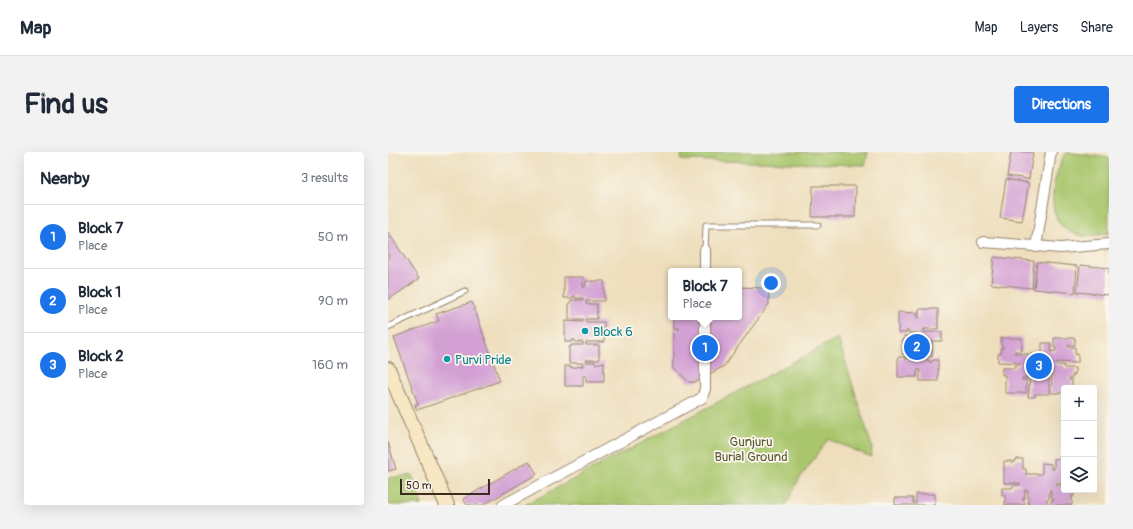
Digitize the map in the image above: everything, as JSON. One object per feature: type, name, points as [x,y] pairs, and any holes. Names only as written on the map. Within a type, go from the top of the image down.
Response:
[{"type":"street","points":[[1036,247],[1051,152]]},
{"type":"street","points":[[983,242],[1060,248],[1109,244]]},
{"type":"street","points":[[705,268],[706,250]]},
{"type":"street","points":[[503,505],[702,398],[705,389],[705,320]]},
{"type":"street","points":[[388,368],[447,505]]},
{"type":"lane","points":[[706,250],[706,225],[818,225]]},
{"type":"lane","points":[[388,327],[465,291]]},
{"type":"green space","points":[[682,152],[868,152],[865,165],[681,160]]},
{"type":"green space","points":[[1066,152],[1109,158],[1109,233],[1084,236],[1070,232],[1061,224],[1055,214],[1053,202],[1056,176]]},
{"type":"green space","name":"Gunjuru Burial Ground","points":[[838,338],[872,447],[871,457],[828,439],[798,481],[786,505],[525,505]]},
{"type":"green space","points":[[412,475],[422,505],[388,505],[388,478]]},
{"type":"building","points":[[1011,152],[1033,152],[1029,179],[1007,176]]},
{"type":"building","points":[[1006,179],[1029,183],[1022,221],[1000,218]]},
{"type":"building","points":[[813,186],[856,186],[855,217],[812,217]]},
{"type":"building","points":[[388,232],[419,279],[388,300]]},
{"type":"building","points":[[994,257],[1034,261],[1032,288],[991,284]]},
{"type":"building","points":[[1037,262],[1077,266],[1075,293],[1034,289]]},
{"type":"building","points":[[1080,265],[1109,268],[1109,295],[1077,292]]},
{"type":"building","name":"Block 6","points":[[564,277],[583,277],[583,287],[585,287],[586,281],[604,281],[604,301],[586,301],[586,304],[597,304],[597,319],[586,319],[586,322],[604,322],[604,342],[586,342],[586,345],[599,345],[599,360],[586,360],[586,362],[595,362],[595,364],[604,362],[604,382],[586,382],[586,376],[583,376],[583,386],[565,386],[565,366],[571,366],[571,368],[583,366],[583,363],[569,363],[569,347],[571,347],[571,345],[583,345],[583,342],[575,342],[575,340],[572,340],[572,342],[565,342],[565,321],[583,322],[583,319],[569,319],[569,303],[571,303],[571,300],[583,300],[583,298],[575,298],[575,296],[573,296],[573,298],[564,298]]},
{"type":"building","points":[[742,287],[764,288],[769,294],[769,304],[724,366],[696,382],[689,382],[674,368],[674,330],[679,330],[679,328],[674,328],[674,320],[742,320]]},
{"type":"building","name":"Purvi Pride","points":[[472,302],[500,381],[417,410],[415,405],[418,404],[394,337],[439,321],[436,314]]},
{"type":"building","points":[[919,309],[938,309],[938,329],[924,329],[924,332],[942,332],[942,341],[932,341],[932,357],[923,357],[923,360],[929,360],[929,362],[932,362],[932,360],[938,360],[938,381],[920,381],[920,370],[917,370],[917,377],[898,377],[898,357],[905,357],[905,359],[917,357],[917,354],[903,354],[904,336],[917,336],[917,333],[909,333],[909,331],[906,331],[906,333],[898,333],[898,312],[917,313],[917,318],[919,318]]},
{"type":"building","points":[[1001,338],[1022,338],[1022,351],[1015,351],[1015,353],[1042,354],[1042,343],[1051,343],[1051,352],[1056,351],[1056,348],[1054,348],[1054,338],[1075,338],[1075,345],[1068,345],[1068,347],[1075,347],[1075,354],[1078,354],[1078,363],[1056,362],[1056,365],[1064,365],[1064,368],[1075,368],[1075,375],[1072,375],[1072,378],[1069,378],[1069,380],[1072,380],[1072,385],[1061,385],[1061,393],[1051,393],[1052,369],[1049,369],[1049,394],[1035,394],[1035,397],[1028,397],[1030,379],[1028,379],[1028,369],[1026,369],[1026,378],[1022,378],[1022,380],[1026,380],[1026,393],[1005,393],[1005,375],[1002,375],[1002,368],[1015,368],[1015,365],[1020,365],[1020,363],[998,362],[998,354],[1001,354],[1001,348],[1003,348],[1003,346],[1001,346]]},
{"type":"building","points":[[388,442],[396,469],[388,471]]},
{"type":"building","points":[[1016,459],[1023,459],[1023,469],[1026,469],[1026,474],[1042,474],[1042,463],[1051,464],[1051,469],[1054,469],[1054,459],[1061,459],[1061,483],[1056,483],[1056,485],[1061,485],[1061,493],[1074,493],[1074,496],[1072,496],[1072,505],[1051,505],[1051,500],[1054,500],[1054,498],[1051,498],[1051,490],[1049,490],[1049,499],[1046,499],[1049,505],[1028,505],[1028,490],[1025,490],[1025,498],[1023,498],[1025,505],[1005,505],[1005,495],[1002,495],[1002,488],[1013,488],[1013,485],[1020,485],[1020,483],[1004,483],[1004,461],[1011,461],[1011,463],[1013,463],[1013,461],[1016,461]]},
{"type":"building","points":[[529,461],[537,474],[483,505],[467,505],[463,499]]},
{"type":"building","points":[[916,494],[935,494],[935,505],[895,505],[895,498],[913,498],[913,503],[916,503]]},
{"type":"place","name":"Block 6","points":[[585,331]]},
{"type":"place","name":"Block 1","points":[[917,347]]},
{"type":"place","name":"Block 7","points":[[705,348]]},
{"type":"place","name":"Purvi Pride","points":[[447,359]]},
{"type":"place","name":"Block 2","points":[[1039,366]]}]
